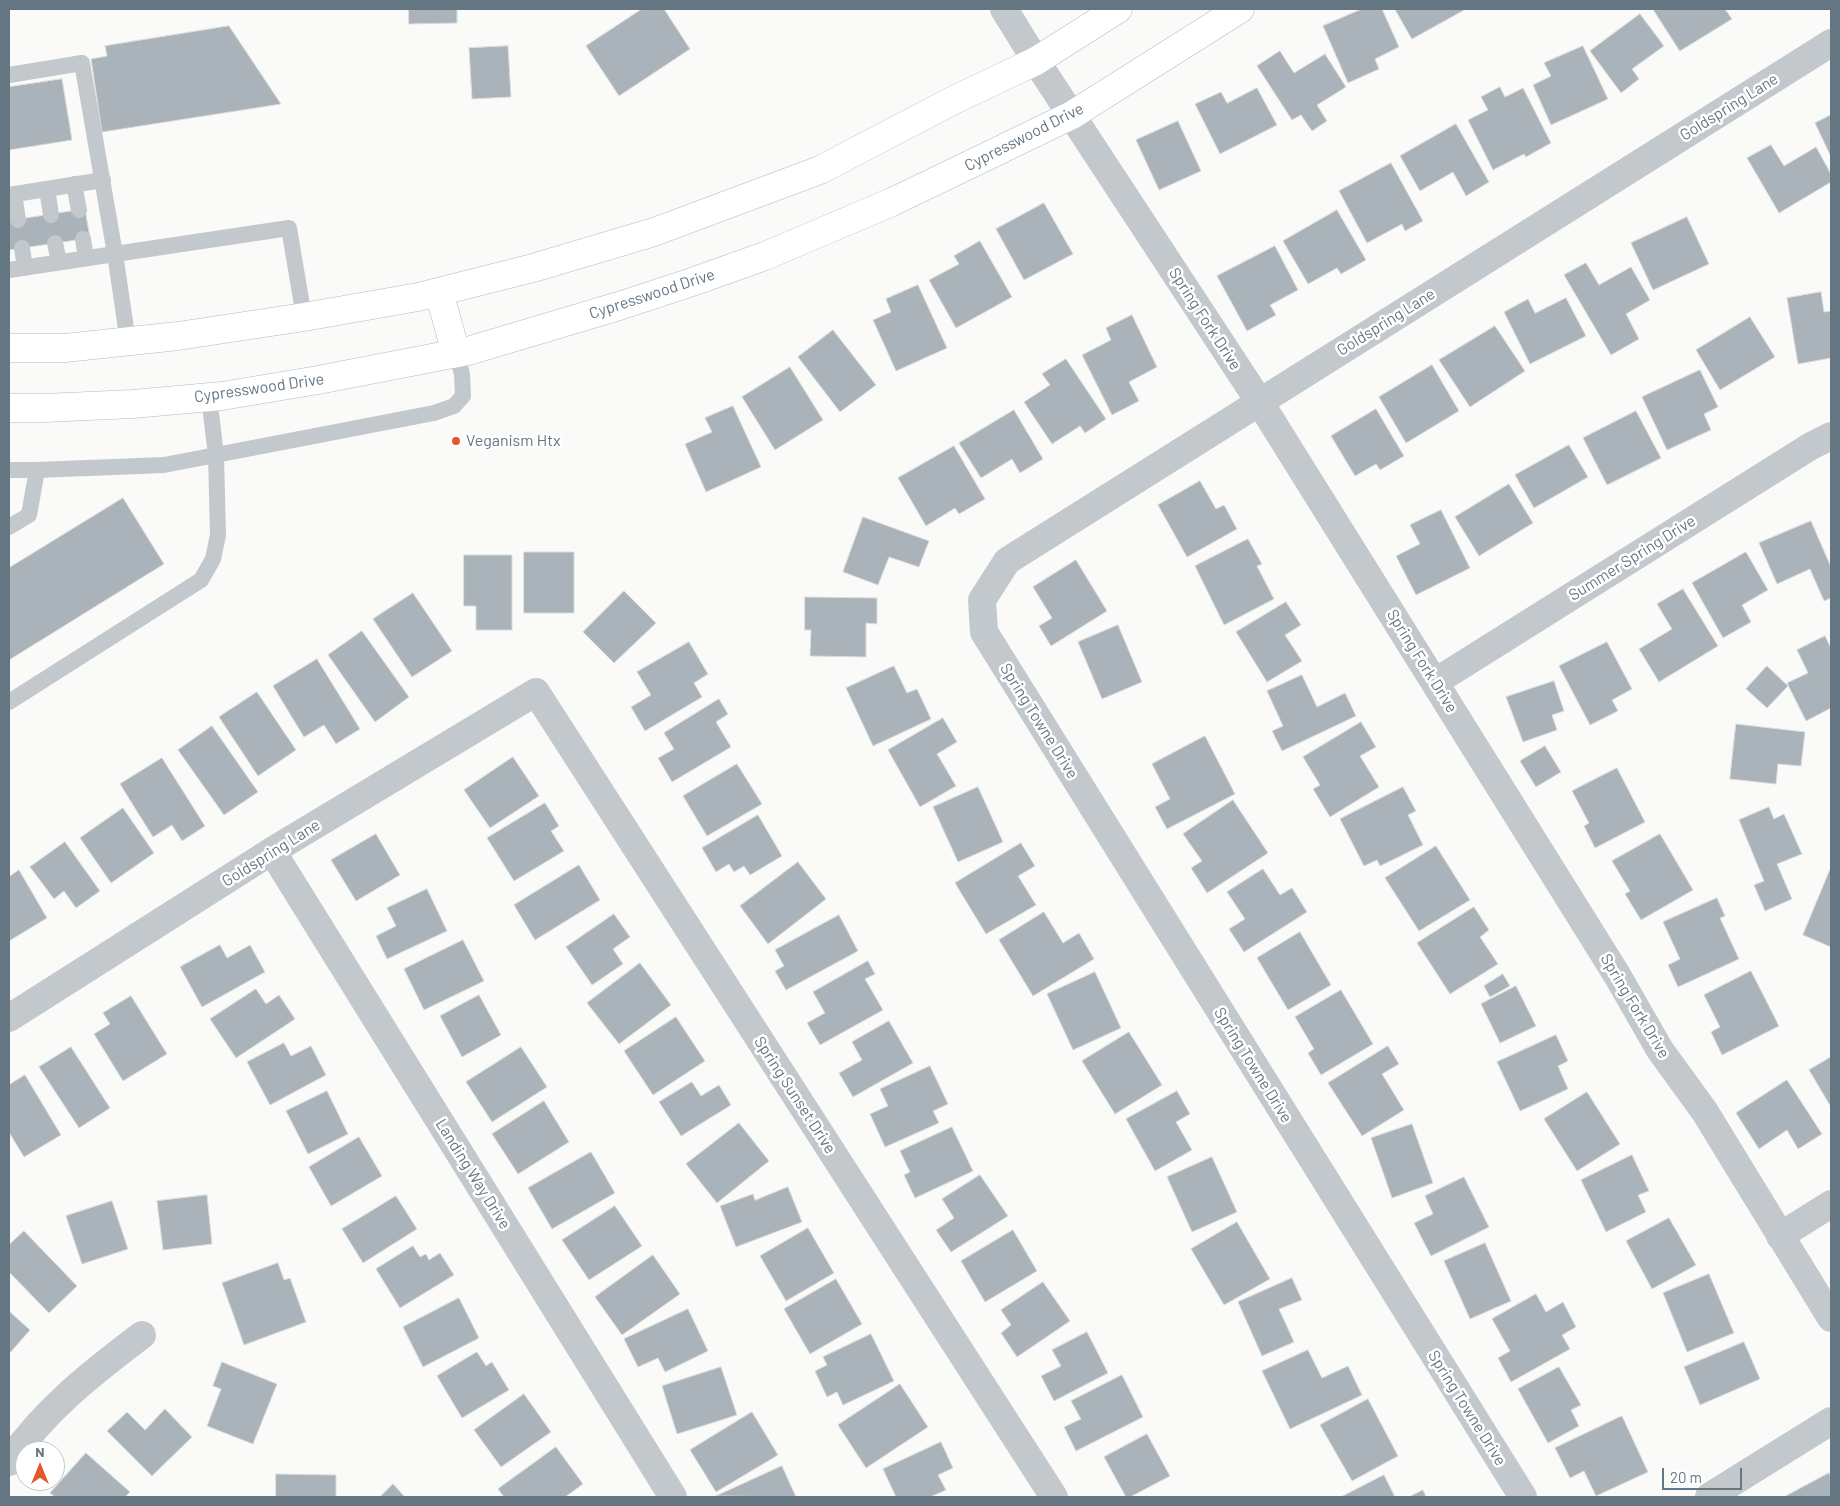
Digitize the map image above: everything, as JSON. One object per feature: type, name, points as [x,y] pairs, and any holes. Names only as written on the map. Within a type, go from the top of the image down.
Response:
[{"type":"main road","points":[[9,348],[65,348],[128,342],[304,318],[439,292],[533,268],[654,232],[820,170],[954,100],[1036,61],[1118,9]]},
{"type":"main road","name":"Cypresswood Drive","points":[[9,408],[133,404],[209,396],[318,380],[468,351],[619,306],[765,256],[892,202],[1072,115],[1240,9]]},
{"type":"main road","points":[[439,292],[456,353]]},
{"type":"street","name":"Spring Fork Drive","points":[[1004,9],[1036,61],[1259,401],[1618,975],[1660,1050],[1705,1112],[1831,1318]]},
{"type":"street","name":"Goldspring Lane","points":[[984,632],[982,600],[1007,561],[1831,43]]},
{"type":"street","name":"Summer Spring Drive","points":[[1434,682],[1811,446],[1831,436]]},
{"type":"street","name":"Spring Towne Drive","points":[[984,632],[1523,1497]]},
{"type":"street","name":"Goldspring Lane","points":[[9,1018],[272,851],[536,692]]},
{"type":"street","name":"Spring Sunset Drive","points":[[536,692],[1054,1497]]},
{"type":"street","name":"Landing Way Drive","points":[[272,851],[673,1497]]},
{"type":"street","points":[[1780,1236],[1831,1204]]},
{"type":"street","points":[[9,1462],[58,1403],[142,1335]]},
{"type":"street","points":[[1709,1497],[1831,1421]]},
{"type":"lane","points":[[9,75],[82,63],[103,180],[128,342]]},
{"type":"lane","points":[[18,220],[11,195],[103,180]]},
{"type":"lane","points":[[74,184],[78,210]]},
{"type":"lane","points":[[47,189],[51,214]]},
{"type":"lane","points":[[9,270],[289,228],[304,318]]},
{"type":"lane","points":[[83,239],[86,258]]},
{"type":"lane","points":[[56,243],[59,262]]},
{"type":"lane","points":[[22,248],[26,268]]},
{"type":"lane","points":[[9,470],[164,465],[434,413],[454,406],[463,396],[462,374],[456,353]]},
{"type":"lane","points":[[9,702],[201,580],[213,559],[218,535],[216,455],[209,396]]},
{"type":"lane","points":[[9,527],[28,515],[37,470]]},
{"type":"building","points":[[409,9],[457,9],[457,23],[409,24]]},
{"type":"building","points":[[642,9],[664,9],[690,49],[619,96],[586,46]]},
{"type":"building","points":[[1362,9],[1382,9],[1399,47],[1375,59],[1379,69],[1348,83],[1323,26]]},
{"type":"building","points":[[1395,9],[1466,9],[1412,39]]},
{"type":"building","points":[[1653,9],[1725,9],[1732,19],[1680,51]]},
{"type":"building","points":[[1640,14],[1664,46],[1632,69],[1639,79],[1621,93],[1590,51]]},
{"type":"building","points":[[229,26],[281,104],[102,132],[91,59],[107,56],[105,46]]},
{"type":"building","points":[[508,46],[511,97],[472,99],[469,48]]},
{"type":"building","points":[[1583,46],[1608,99],[1551,125],[1533,85],[1551,76],[1544,63]]},
{"type":"building","points":[[1280,51],[1294,73],[1325,54],[1346,87],[1317,105],[1327,121],[1312,131],[1301,115],[1292,120],[1257,66]]},
{"type":"building","points":[[62,79],[72,140],[9,150],[9,87]]},
{"type":"building","points":[[1500,87],[1505,97],[1523,88],[1551,143],[1526,157],[1524,154],[1493,170],[1468,120],[1488,110],[1481,97]]},
{"type":"building","points":[[1257,88],[1277,125],[1220,154],[1195,104],[1221,92],[1227,103]]},
{"type":"building","points":[[1831,115],[1831,157],[1815,123]]},
{"type":"building","points":[[1178,121],[1201,171],[1159,190],[1136,140]]},
{"type":"building","points":[[1456,124],[1489,182],[1466,196],[1453,172],[1420,191],[1400,156]]},
{"type":"building","points":[[1771,145],[1784,166],[1816,147],[1831,174],[1831,182],[1779,213],[1747,158]]},
{"type":"building","points":[[1391,163],[1423,221],[1405,231],[1402,224],[1367,243],[1339,191]]},
{"type":"building","points":[[1044,203],[1073,254],[1024,280],[996,229]]},
{"type":"building","points":[[85,209],[90,238],[9,250],[9,221]]},
{"type":"building","points":[[1337,210],[1366,260],[1341,274],[1337,268],[1308,284],[1283,241]]},
{"type":"building","points":[[1687,217],[1709,264],[1653,290],[1631,243]]},
{"type":"building","points":[[980,241],[1012,297],[956,328],[929,280],[959,264],[954,256]]},
{"type":"building","points":[[1275,246],[1298,290],[1270,305],[1276,315],[1247,331],[1217,276]]},
{"type":"building","points":[[1586,263],[1599,285],[1631,267],[1650,300],[1626,314],[1639,339],[1611,355],[1564,275]]},
{"type":"building","points":[[918,285],[947,348],[896,371],[873,320],[891,312],[886,299]]},
{"type":"building","points":[[1821,292],[1824,312],[1831,311],[1831,358],[1798,364],[1787,298]]},
{"type":"building","points":[[1566,298],[1586,336],[1530,364],[1504,312],[1528,299],[1535,313]]},
{"type":"building","points":[[1132,315],[1157,367],[1129,382],[1139,401],[1112,415],[1082,355],[1111,340],[1106,328]]},
{"type":"building","points":[[1750,317],[1775,357],[1720,390],[1696,350]]},
{"type":"building","points":[[1495,326],[1525,371],[1470,407],[1439,360]]},
{"type":"building","points":[[833,330],[876,385],[840,412],[798,357]]},
{"type":"building","points":[[1066,359],[1106,419],[1085,433],[1080,426],[1052,444],[1024,402],[1050,385],[1042,374]]},
{"type":"building","points":[[1432,365],[1459,411],[1406,443],[1379,397]]},
{"type":"building","points":[[790,367],[823,420],[775,450],[742,397]]},
{"type":"building","points":[[1700,370],[1718,407],[1704,414],[1711,430],[1667,450],[1642,397]]},
{"type":"building","points":[[733,406],[761,467],[706,492],[685,444],[712,432],[705,418]]},
{"type":"building","points":[[1376,409],[1404,456],[1380,470],[1376,464],[1355,476],[1331,436]]},
{"type":"building","points":[[1014,410],[1043,459],[1020,473],[1012,459],[981,478],[959,443]]},
{"type":"building","points":[[1636,411],[1661,458],[1607,485],[1583,438]]},
{"type":"building","points":[[1569,445],[1588,477],[1534,508],[1515,475]]},
{"type":"building","points":[[954,446],[985,499],[959,514],[955,508],[926,526],[898,478]]},
{"type":"building","points":[[1200,481],[1216,509],[1224,505],[1237,529],[1187,557],[1158,505]]},
{"type":"building","points":[[1509,484],[1533,523],[1479,556],[1455,517]]},
{"type":"building","points":[[123,498],[164,564],[9,660],[9,568]]},
{"type":"building","points":[[1441,510],[1470,568],[1416,595],[1396,556],[1420,544],[1410,525]]},
{"type":"building","points":[[863,517],[929,541],[919,567],[889,557],[878,585],[843,572]]},
{"type":"building","points":[[1811,521],[1831,567],[1831,598],[1824,601],[1810,569],[1777,584],[1759,543]]},
{"type":"building","points":[[1248,539],[1262,564],[1257,566],[1274,599],[1224,625],[1195,566]]},
{"type":"building","points":[[524,552],[574,552],[574,613],[524,613]]},
{"type":"building","points":[[1746,552],[1768,590],[1742,605],[1751,622],[1723,638],[1692,583]]},
{"type":"building","points":[[464,555],[512,555],[512,630],[476,630],[476,606],[464,606]]},
{"type":"building","points":[[1076,560],[1107,611],[1051,646],[1039,626],[1052,618],[1033,587]]},
{"type":"building","points":[[1683,589],[1718,646],[1659,682],[1639,649],[1672,629],[1657,604]]},
{"type":"building","points":[[624,591],[656,623],[614,663],[583,632]]},
{"type":"building","points":[[413,593],[452,651],[412,677],[373,619]]},
{"type":"building","points":[[805,597],[877,598],[877,624],[866,623],[866,657],[810,656],[811,630],[805,630]]},
{"type":"building","points":[[1286,602],[1301,625],[1285,635],[1302,661],[1267,682],[1236,632]]},
{"type":"building","points":[[1118,625],[1142,682],[1102,699],[1078,642]]},
{"type":"building","points":[[362,631],[409,697],[375,722],[328,655]]},
{"type":"building","points":[[1825,636],[1831,648],[1831,708],[1806,721],[1787,683],[1808,673],[1797,650]]},
{"type":"building","points":[[689,642],[708,674],[694,683],[702,697],[645,731],[631,707],[651,695],[637,672]]},
{"type":"building","points":[[1607,642],[1632,689],[1612,700],[1618,711],[1590,725],[1559,666]]},
{"type":"building","points":[[317,659],[360,729],[336,744],[324,725],[304,737],[273,686]]},
{"type":"building","points":[[894,666],[907,693],[917,689],[931,719],[873,746],[846,688]]},
{"type":"building","points":[[1767,666],[1788,686],[1767,708],[1746,689]]},
{"type":"building","points":[[1302,675],[1317,707],[1345,693],[1356,716],[1282,751],[1272,731],[1283,726],[1267,691]]},
{"type":"building","points":[[1554,681],[1564,711],[1552,715],[1557,730],[1523,742],[1506,697]]},
{"type":"building","points":[[257,692],[296,750],[258,776],[219,717]]},
{"type":"building","points":[[719,699],[728,714],[716,722],[731,747],[672,782],[658,758],[674,749],[664,733]]},
{"type":"building","points":[[943,718],[957,742],[937,754],[956,786],[920,807],[888,750]]},
{"type":"building","points":[[1361,722],[1376,747],[1360,756],[1379,787],[1330,817],[1313,789],[1320,785],[1303,757]]},
{"type":"building","points":[[1736,724],[1805,732],[1801,766],[1778,764],[1776,784],[1730,779]]},
{"type":"building","points":[[212,726],[258,792],[224,815],[178,750]]},
{"type":"building","points":[[1205,736],[1235,794],[1167,829],[1155,807],[1170,799],[1152,764]]},
{"type":"building","points":[[1545,746],[1561,772],[1536,787],[1520,761]]},
{"type":"building","points":[[513,757],[539,796],[490,828],[464,790]]},
{"type":"building","points":[[162,758],[205,826],[182,841],[172,825],[153,837],[120,784]]},
{"type":"building","points":[[737,764],[762,804],[707,836],[683,796]]},
{"type":"building","points":[[1617,768],[1645,822],[1595,848],[1584,826],[1589,823],[1572,791]]},
{"type":"building","points":[[978,787],[1003,842],[958,862],[933,807]]},
{"type":"building","points":[[1403,787],[1416,811],[1408,815],[1423,845],[1380,866],[1377,860],[1364,866],[1340,819]]},
{"type":"building","points":[[1233,800],[1268,853],[1207,893],[1191,868],[1202,861],[1183,834]]},
{"type":"building","points":[[545,803],[559,826],[551,831],[564,851],[514,881],[487,838]]},
{"type":"building","points":[[1769,807],[1774,819],[1784,814],[1802,854],[1777,864],[1792,899],[1765,911],[1754,885],[1764,881],[1739,820]]},
{"type":"building","points":[[123,808],[154,853],[111,883],[80,838]]},
{"type":"building","points":[[758,815],[782,856],[750,875],[744,866],[734,872],[729,864],[716,872],[702,848]]},
{"type":"building","points":[[376,834],[400,875],[356,901],[331,860]]},
{"type":"building","points":[[1660,834],[1693,890],[1641,920],[1625,894],[1630,891],[1612,861]]},
{"type":"building","points":[[65,842],[100,891],[76,908],[64,891],[54,899],[30,867]]},
{"type":"building","points":[[1021,843],[1035,866],[1018,876],[1036,905],[986,934],[955,883]]},
{"type":"building","points":[[1436,846],[1470,900],[1419,931],[1385,878]]},
{"type":"building","points":[[798,862],[826,899],[768,944],[740,906]]},
{"type":"building","points":[[579,865],[600,900],[535,940],[514,905]]},
{"type":"building","points":[[1831,867],[1831,947],[1803,935]]},
{"type":"building","points":[[1263,869],[1280,895],[1292,888],[1307,912],[1244,952],[1229,929],[1245,919],[1227,892]]},
{"type":"building","points":[[19,870],[47,918],[9,941],[9,877]]},
{"type":"building","points":[[427,889],[447,931],[387,959],[376,936],[396,926],[387,908]]},
{"type":"building","points":[[1717,898],[1725,916],[1720,918],[1739,959],[1678,987],[1668,965],[1680,959],[1663,922]]},
{"type":"building","points":[[1474,907],[1489,930],[1480,937],[1498,964],[1450,994],[1417,943]]},
{"type":"building","points":[[1044,912],[1063,943],[1079,933],[1094,959],[1033,996],[999,940]]},
{"type":"building","points":[[614,914],[630,937],[613,949],[623,964],[592,985],[566,947]]},
{"type":"building","points":[[839,915],[858,951],[786,990],[775,971],[784,966],[775,950]]},
{"type":"building","points":[[1300,932],[1331,985],[1288,1010],[1257,958]]},
{"type":"building","points":[[463,940],[484,981],[424,1010],[404,969]]},
{"type":"building","points":[[220,945],[227,958],[250,945],[265,972],[202,1007],[180,967]]},
{"type":"building","points":[[868,961],[875,974],[865,979],[883,1010],[820,1045],[807,1023],[825,1013],[813,992]]},
{"type":"building","points":[[640,963],[671,1005],[619,1044],[587,1003]]},
{"type":"building","points":[[1751,971],[1779,1026],[1722,1055],[1711,1032],[1720,1027],[1704,995]]},
{"type":"building","points":[[1095,972],[1121,1028],[1073,1050],[1047,994]]},
{"type":"building","points":[[1503,974],[1510,986],[1490,997],[1484,986]]},
{"type":"building","points":[[1516,986],[1536,1026],[1500,1043],[1481,1004]]},
{"type":"building","points":[[256,989],[266,1004],[279,995],[295,1019],[236,1058],[210,1019]]},
{"type":"building","points":[[1341,990],[1373,1044],[1321,1075],[1308,1053],[1314,1049],[1295,1017]]},
{"type":"building","points":[[479,995],[501,1035],[462,1057],[440,1016]]},
{"type":"building","points":[[131,996],[167,1054],[123,1081],[94,1034],[110,1024],[103,1013]]},
{"type":"building","points":[[676,1017],[705,1061],[653,1095],[624,1051]]},
{"type":"building","points":[[889,1021],[913,1063],[853,1097],[839,1073],[862,1060],[852,1042]]},
{"type":"building","points":[[1129,1032],[1162,1085],[1115,1114],[1082,1061]]},
{"type":"building","points":[[1556,1035],[1568,1061],[1558,1066],[1568,1089],[1520,1111],[1497,1062]]},
{"type":"building","points":[[284,1043],[291,1056],[311,1046],[326,1075],[270,1105],[247,1062]]},
{"type":"building","points":[[1388,1046],[1399,1064],[1382,1074],[1404,1110],[1362,1136],[1328,1083]]},
{"type":"building","points":[[71,1047],[110,1108],[79,1128],[39,1067]]},
{"type":"building","points":[[521,1047],[547,1087],[492,1122],[466,1082]]},
{"type":"building","points":[[1831,1057],[1831,1107],[1809,1070]]},
{"type":"building","points":[[930,1066],[948,1104],[933,1111],[939,1123],[885,1147],[870,1114],[888,1106],[880,1089]]},
{"type":"building","points":[[25,1075],[61,1135],[24,1157],[9,1132],[9,1085]]},
{"type":"building","points":[[1787,1080],[1822,1134],[1798,1149],[1787,1130],[1759,1149],[1736,1113]]},
{"type":"building","points":[[692,1082],[701,1096],[719,1085],[731,1105],[681,1136],[659,1102]]},
{"type":"building","points":[[327,1091],[348,1134],[308,1154],[286,1111]]},
{"type":"building","points":[[1177,1091],[1190,1114],[1176,1122],[1192,1150],[1155,1171],[1126,1119]]},
{"type":"building","points":[[1587,1092],[1620,1144],[1577,1171],[1544,1119]]},
{"type":"building","points":[[544,1101],[569,1142],[518,1174],[492,1134]]},
{"type":"building","points":[[739,1123],[769,1161],[717,1203],[686,1164]]},
{"type":"building","points":[[1412,1124],[1433,1183],[1392,1198],[1371,1138]]},
{"type":"building","points":[[952,1127],[973,1171],[915,1198],[904,1175],[910,1172],[900,1151]]},
{"type":"building","points":[[359,1137],[382,1176],[331,1206],[309,1167]]},
{"type":"building","points":[[591,1152],[615,1193],[552,1229],[528,1188]]},
{"type":"building","points":[[1632,1155],[1649,1191],[1638,1195],[1646,1212],[1606,1232],[1581,1180]]},
{"type":"building","points":[[1212,1157],[1237,1212],[1192,1232],[1167,1177]]},
{"type":"building","points":[[980,1175],[1008,1216],[951,1252],[936,1230],[954,1218],[942,1199]]},
{"type":"building","points":[[1464,1177],[1489,1227],[1431,1256],[1414,1223],[1433,1214],[1425,1196]]},
{"type":"building","points":[[788,1187],[802,1222],[736,1247],[720,1206],[753,1194],[755,1200]]},
{"type":"building","points":[[207,1195],[212,1244],[163,1250],[157,1201]]},
{"type":"building","points":[[396,1196],[417,1229],[363,1263],[342,1229]]},
{"type":"building","points":[[112,1201],[128,1249],[82,1264],[66,1216]]},
{"type":"building","points":[[615,1206],[642,1246],[589,1280],[562,1240]]},
{"type":"building","points":[[1669,1218],[1696,1265],[1652,1289],[1626,1241]]},
{"type":"building","points":[[1237,1222],[1270,1279],[1224,1305],[1191,1249]]},
{"type":"building","points":[[808,1228],[834,1273],[786,1301],[760,1256]]},
{"type":"building","points":[[1013,1230],[1037,1271],[985,1302],[961,1261]]},
{"type":"building","points":[[24,1231],[77,1286],[49,1313],[9,1272],[9,1245]]},
{"type":"building","points":[[1485,1243],[1511,1301],[1470,1319],[1444,1261]]},
{"type":"building","points":[[413,1246],[420,1257],[426,1254],[429,1260],[440,1253],[454,1275],[400,1308],[376,1269]]},
{"type":"building","points":[[653,1255],[680,1294],[622,1335],[595,1297]]},
{"type":"building","points":[[278,1263],[284,1280],[290,1278],[306,1322],[244,1345],[222,1283]]},
{"type":"building","points":[[1709,1274],[1734,1333],[1687,1352],[1663,1293]]},
{"type":"building","points":[[1292,1278],[1302,1300],[1279,1309],[1294,1342],[1262,1356],[1238,1302]]},
{"type":"building","points":[[836,1279],[862,1324],[810,1354],[784,1309]]},
{"type":"building","points":[[1043,1282],[1070,1321],[1017,1357],[1001,1333],[1011,1325],[1001,1310]]},
{"type":"building","points":[[1536,1294],[1546,1312],[1563,1302],[1576,1327],[1562,1335],[1570,1349],[1511,1382],[1498,1358],[1510,1351],[1492,1319]]},
{"type":"building","points":[[459,1298],[479,1338],[423,1367],[403,1327]]},
{"type":"building","points":[[688,1309],[708,1351],[665,1372],[658,1358],[638,1367],[624,1339]]},
{"type":"building","points":[[9,1311],[30,1330],[9,1354]]},
{"type":"building","points":[[1087,1332],[1108,1373],[1054,1401],[1041,1376],[1061,1366],[1052,1350]]},
{"type":"building","points":[[871,1334],[894,1381],[843,1405],[837,1392],[827,1397],[815,1371],[827,1365],[823,1357]]},
{"type":"building","points":[[1744,1342],[1760,1379],[1700,1405],[1684,1367]]},
{"type":"building","points":[[1308,1350],[1322,1378],[1348,1366],[1362,1395],[1290,1429],[1262,1371]]},
{"type":"building","points":[[477,1352],[486,1366],[492,1362],[509,1390],[462,1418],[437,1376]]},
{"type":"building","points":[[222,1362],[277,1384],[253,1444],[207,1426],[221,1389],[213,1386]]},
{"type":"building","points":[[721,1367],[737,1415],[677,1434],[662,1386]]},
{"type":"building","points":[[1559,1367],[1581,1405],[1571,1410],[1579,1426],[1548,1443],[1518,1389]]},
{"type":"building","points":[[1122,1375],[1143,1417],[1076,1451],[1064,1427],[1081,1419],[1071,1401]]},
{"type":"building","points":[[900,1384],[928,1427],[866,1468],[838,1425]]},
{"type":"building","points":[[524,1394],[551,1432],[501,1467],[474,1430]]},
{"type":"building","points":[[1368,1399],[1398,1456],[1352,1481],[1320,1425]]},
{"type":"building","points":[[165,1409],[192,1437],[152,1476],[107,1431],[127,1412],[145,1430]]},
{"type":"building","points":[[752,1412],[778,1455],[716,1492],[690,1450]]},
{"type":"building","points":[[1622,1416],[1648,1472],[1596,1496],[1584,1471],[1570,1478],[1555,1448]]},
{"type":"building","points":[[1147,1434],[1170,1476],[1130,1497],[1126,1497],[1104,1457]]},
{"type":"building","points":[[941,1442],[953,1468],[938,1475],[946,1490],[930,1497],[896,1497],[883,1469]]},
{"type":"building","points":[[556,1447],[583,1484],[565,1497],[504,1497],[498,1489]]},
{"type":"building","points":[[86,1453],[130,1492],[125,1497],[55,1497],[50,1493],[52,1491],[65,1491],[65,1476]]},
{"type":"building","points":[[782,1466],[796,1497],[716,1496]]},
{"type":"building","points":[[1829,1473],[1831,1477],[1831,1497],[1784,1497]]},
{"type":"building","points":[[276,1474],[336,1475],[336,1497],[276,1497]]},
{"type":"building","points":[[1384,1475],[1395,1497],[1341,1497]]},
{"type":"building","points":[[393,1484],[405,1497],[380,1497]]},
{"type":"building","points":[[1423,1490],[1426,1497],[1409,1497]]},
{"type":"place","name":"Veganism Htx","points":[[456,441]]}]
